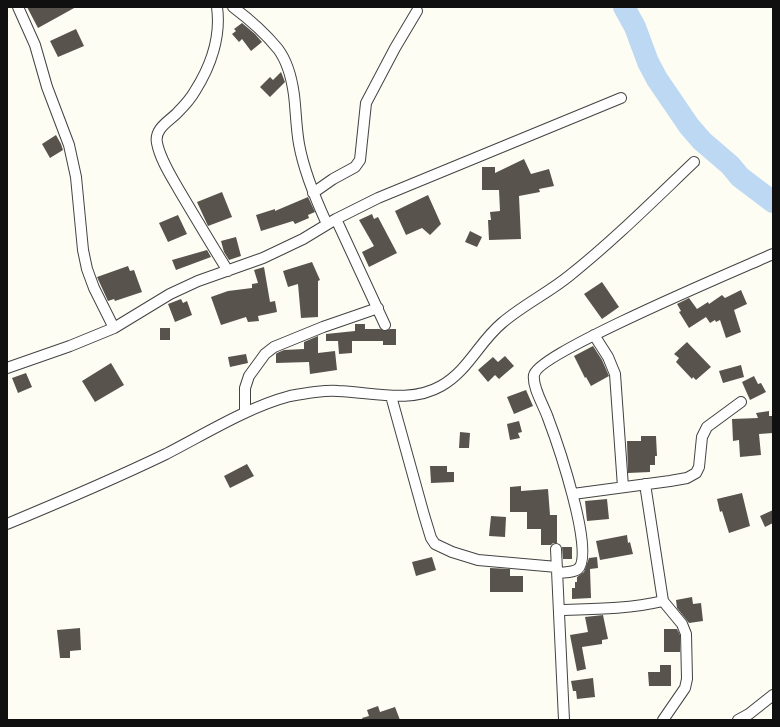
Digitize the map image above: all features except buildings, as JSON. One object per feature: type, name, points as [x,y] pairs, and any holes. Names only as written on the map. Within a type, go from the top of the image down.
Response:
[{"type":"street","points":[[18,7],[35,45],[46,87],[69,145],[76,176],[83,250],[87,269],[94,288],[114,328]]},
{"type":"street","points":[[217,7],[217,38],[210,64],[195,91],[178,113],[159,130],[156,142],[170,175],[228,271]]},
{"type":"street","points":[[233,7],[248,18],[279,50],[288,70],[294,97],[298,143],[313,193],[327,224]]},
{"type":"street","points":[[313,193],[333,179],[355,167],[360,160],[363,145],[366,104],[395,48],[417,11]]},
{"type":"street","points":[[7,368],[70,346],[114,328],[170,294],[198,281],[263,258],[304,239],[336,219],[378,198],[622,98]]},
{"type":"street","points":[[7,524],[125,474],[245,413],[290,396],[336,390],[391,396],[416,394],[440,386],[464,368],[484,340],[502,323],[567,278],[618,235],[694,162]]},
{"type":"street","points":[[336,219],[385,325]]},
{"type":"street","points":[[391,396],[425,520],[431,538],[435,544],[452,552],[478,560],[557,570],[576,570],[579,568],[583,560],[579,522],[573,494],[535,384],[534,376],[537,369],[552,358],[594,335],[773,254]]},
{"type":"street","points":[[245,413],[245,388],[249,376],[265,354],[274,347],[309,332],[378,308]]},
{"type":"street","points":[[594,335],[608,357],[615,374],[623,487]]},
{"type":"street","points":[[573,494],[687,478],[696,473],[700,467],[702,437],[707,426],[741,402]]},
{"type":"street","points":[[645,484],[663,601],[684,628],[686,641],[687,679],[685,688],[682,695],[663,720]]},
{"type":"street","points":[[556,548],[564,720]]},
{"type":"street","points":[[559,610],[617,608],[663,601]]},
{"type":"street","points":[[738,720],[749,714],[773,695]]},
{"type":"waterway","points":[[624,7],[635,27],[648,62],[657,79],[689,126],[702,141],[730,165],[740,177],[773,202]]}]
